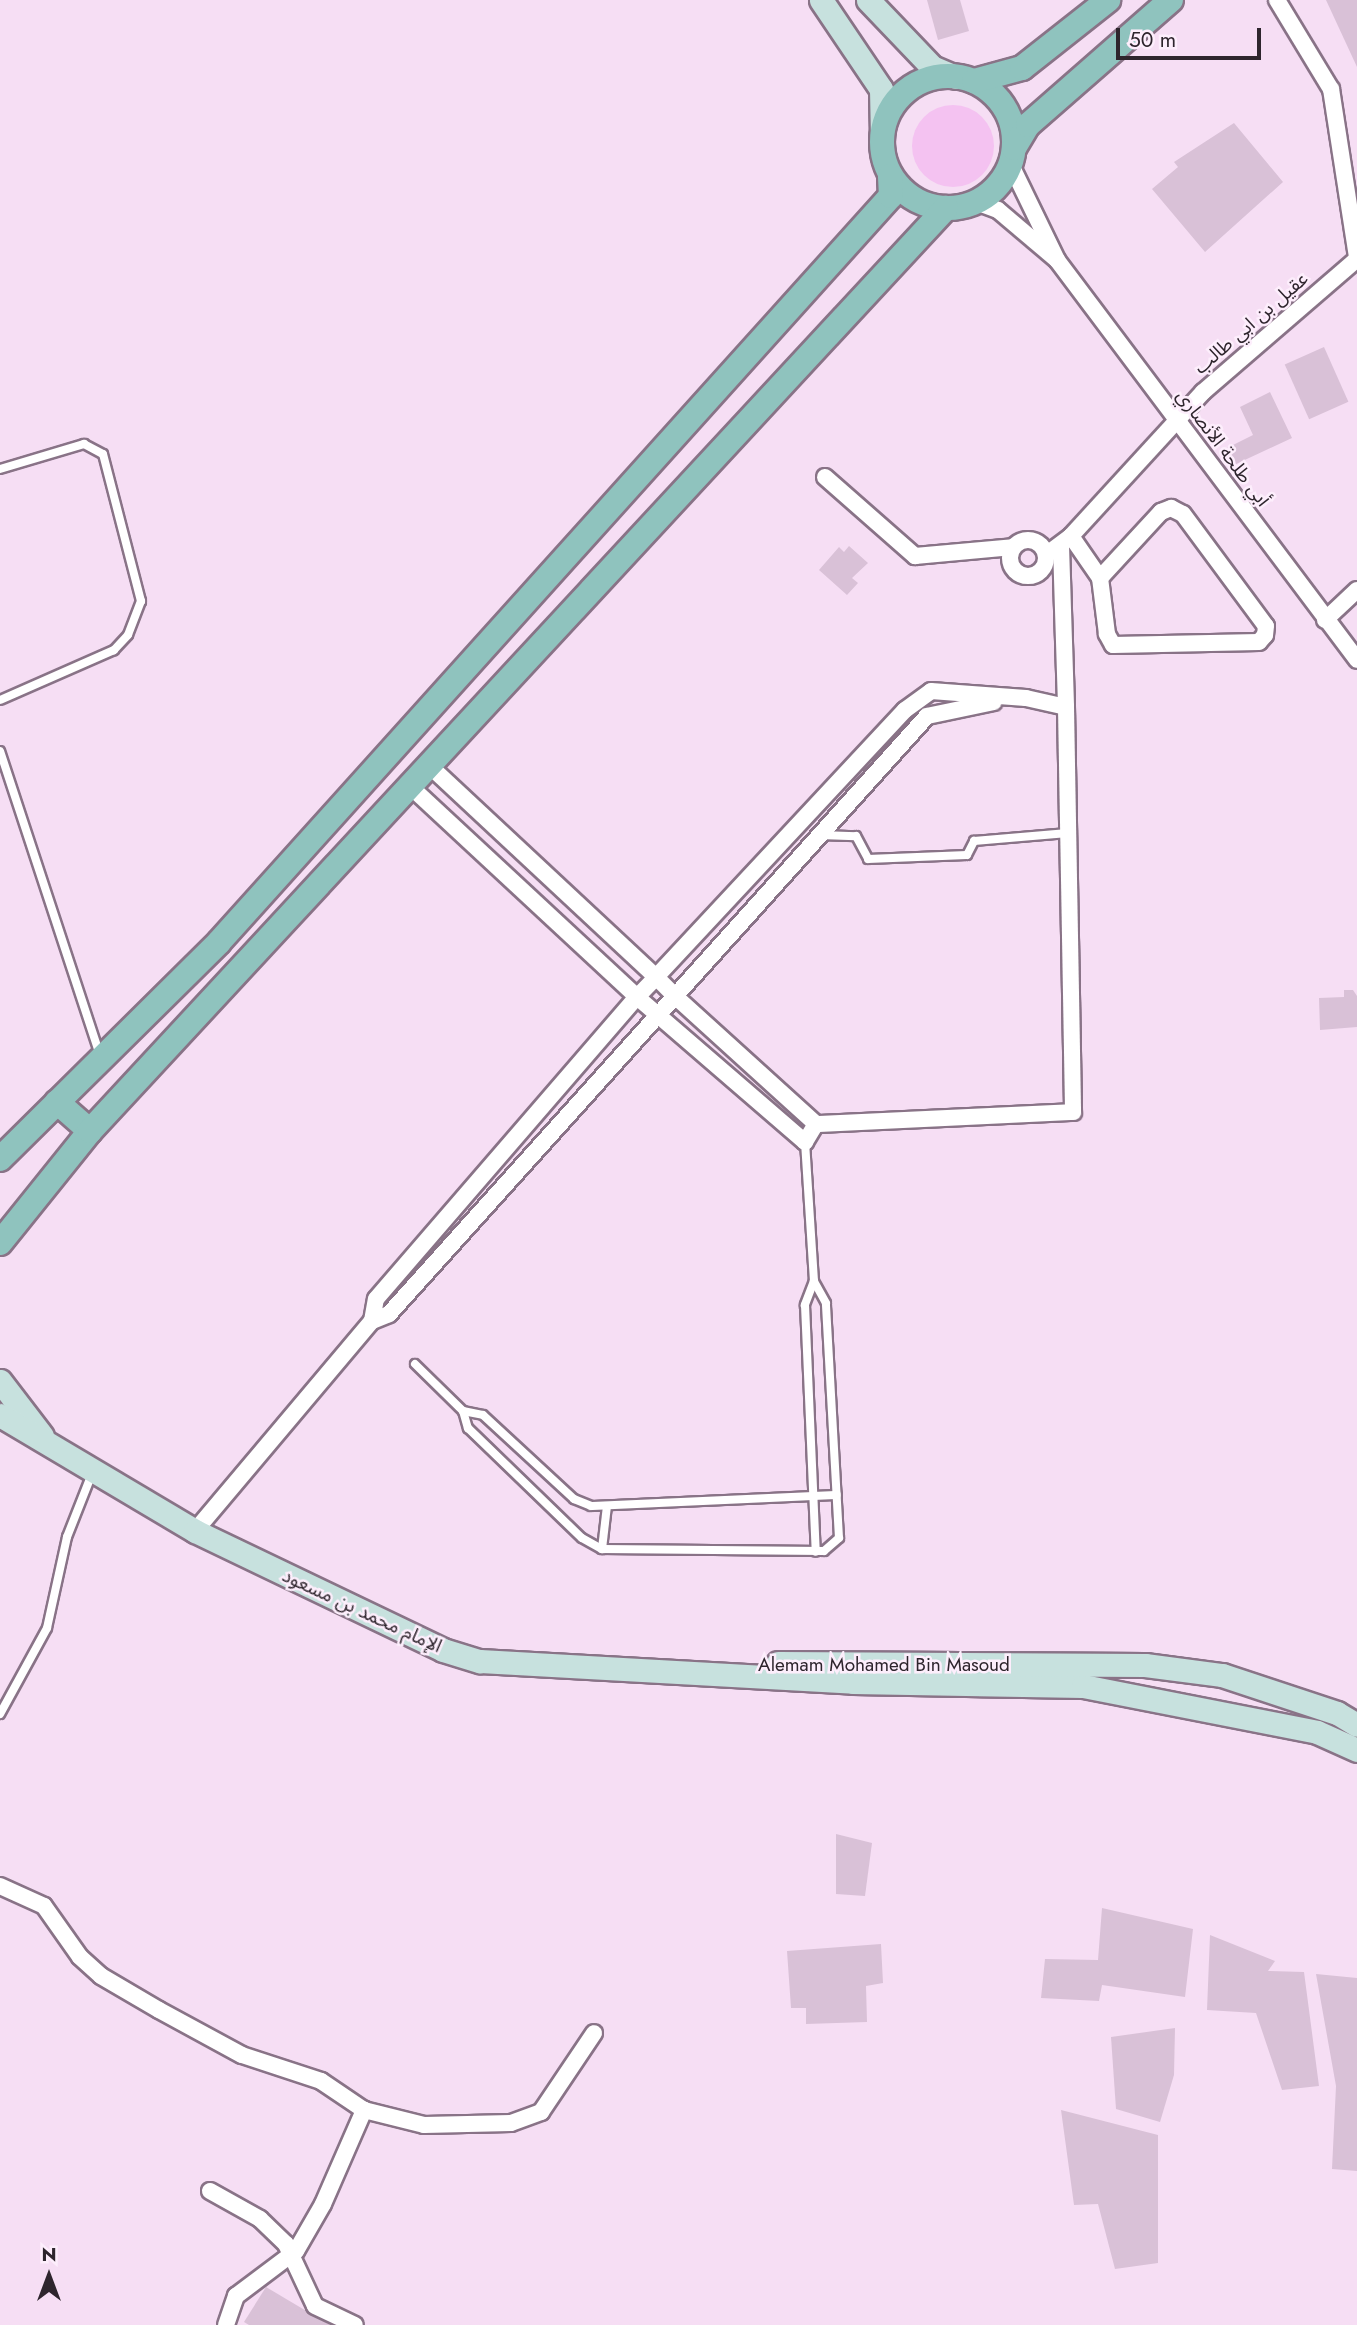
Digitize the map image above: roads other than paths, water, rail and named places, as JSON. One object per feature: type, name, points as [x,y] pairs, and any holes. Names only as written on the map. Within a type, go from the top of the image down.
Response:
[{"type":"main road","points":[[0,1159],[219,942],[891,196],[890,176],[881,137],[887,116],[906,92],[934,77],[965,79],[1022,68],[1108,0]]},
{"type":"main road","points":[[890,176],[919,202],[946,208],[976,202],[995,189],[1028,125],[1171,0]]},
{"type":"main road","points":[[965,79],[1005,108],[1012,155]]},
{"type":"main road","points":[[0,1243],[90,1131],[946,208]]},
{"type":"main road","points":[[219,942],[245,965]]},
{"type":"main road","points":[[57,1102],[90,1131]]},
{"type":"street","points":[[821,0],[881,89],[881,137]]},
{"type":"street","points":[[868,0],[932,67],[965,79]]},
{"type":"street","points":[[1277,0],[1331,89],[1357,258]]},
{"type":"street","name":"أبي طلحة الأنصاري","points":[[1012,155],[1057,260]]},
{"type":"street","name":"أبي طلحة الأنصاري","points":[[976,202],[999,211],[1057,260],[1357,660]]},
{"type":"street","name":"عقيل بن ابي طالب","points":[[1046,555],[1066,541],[1203,393],[1357,258]]},
{"type":"street","points":[[825,477],[915,556],[1013,547],[1035,541],[1046,555],[1040,571],[1024,575],[1011,564],[1013,547]]},
{"type":"street","points":[[1066,541],[1100,578],[1107,635],[1113,645],[1259,642],[1265,635],[1266,626],[1199,537],[1171,508],[1161,512],[1100,578]]},
{"type":"street","points":[[429,765],[816,1124],[1073,1112],[1066,541]]},
{"type":"street","points":[[1325,620],[1357,590]]},
{"type":"street","points":[[372,1321],[376,1298],[637,998],[905,710],[931,691],[1026,698],[1066,707]]},
{"type":"street","points":[[195,1531],[372,1321],[389,1314],[817,835],[927,716],[1026,698]]},
{"type":"street","points":[[411,786],[637,998],[805,1142],[816,1124]]},
{"type":"street","name":"الإمام محمد بن مسعود","points":[[0,1381],[42,1436]]},
{"type":"street","name":"الإمام محمد بن مسعود","points":[[0,1415],[42,1436],[195,1531],[443,1650],[480,1661],[716,1671]]},
{"type":"street","name":"Alemam Mohamed Bin Masoud","points":[[716,1671],[771,1662],[1145,1665],[1222,1675],[1337,1713],[1357,1725]]},
{"type":"street","points":[[1177,1702],[1202,1698],[1207,1690],[1205,1681],[1183,1670]]},
{"type":"street","name":"Alemam Mohamed Bin Masoud","points":[[716,1671],[852,1682],[1083,1686],[1317,1731],[1357,1750]]},
{"type":"street","points":[[0,1886],[44,1906],[80,1957],[101,1976],[242,2055],[320,2081],[364,2110],[424,2125],[511,2123],[541,2112],[594,2033]]},
{"type":"street","points":[[226,2325],[236,2296],[289,2255],[323,2204],[364,2110]]},
{"type":"street","points":[[210,2192],[260,2219],[289,2255],[315,2306],[355,2325]]},
{"type":"lane","points":[[0,468],[84,443],[103,454],[141,601],[128,635],[114,650],[0,700]]},
{"type":"lane","points":[[0,751],[101,1058]]},
{"type":"lane","points":[[817,835],[856,836],[868,859],[967,855],[974,841],[1068,834]]},
{"type":"lane","points":[[415,1364],[463,1411],[468,1428],[582,1538],[602,1549],[816,1552],[831,1549],[839,1538],[825,1303],[814,1281],[805,1142]]},
{"type":"lane","points":[[814,1281],[805,1305],[816,1552]]},
{"type":"lane","points":[[463,1411],[483,1415],[574,1499],[607,1506],[837,1495]]},
{"type":"lane","points":[[0,1714],[47,1629],[67,1537],[94,1468]]},
{"type":"lane","points":[[602,1549],[607,1506]]}]
